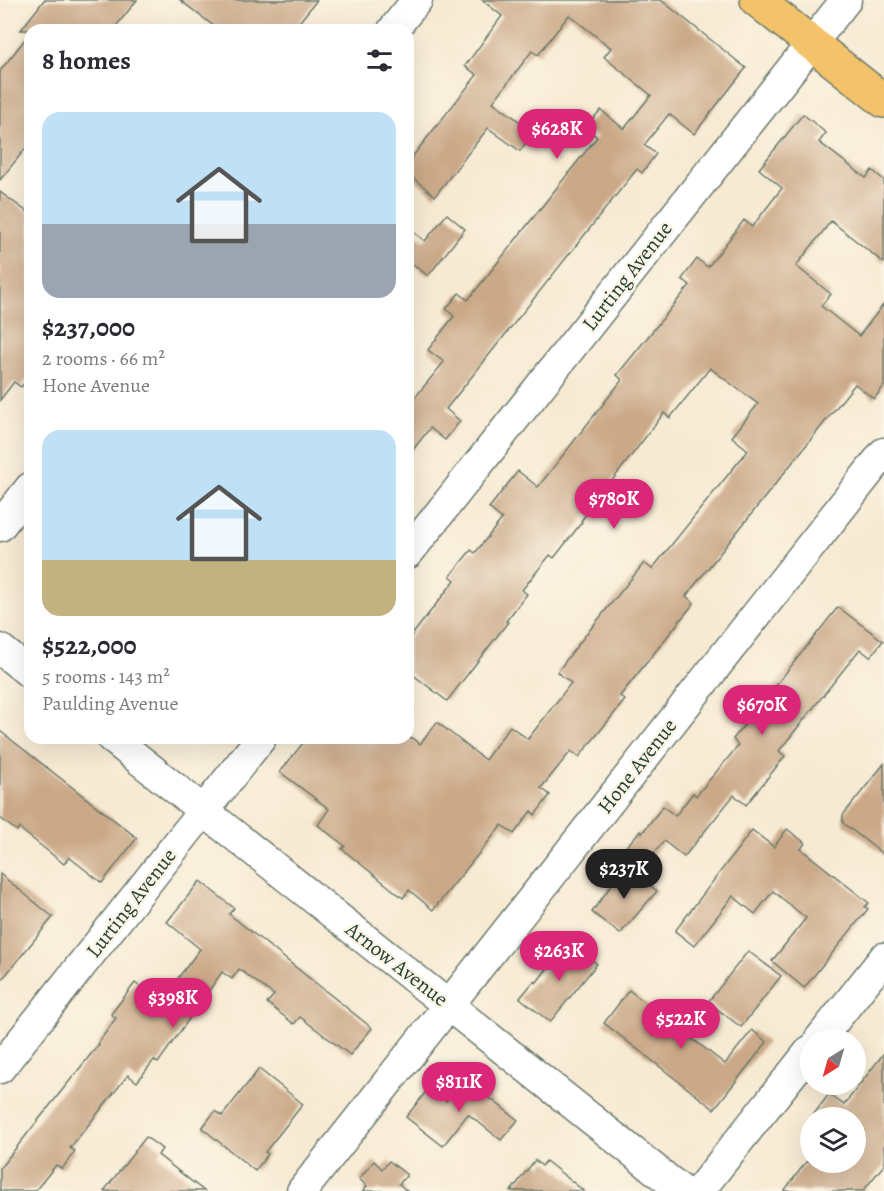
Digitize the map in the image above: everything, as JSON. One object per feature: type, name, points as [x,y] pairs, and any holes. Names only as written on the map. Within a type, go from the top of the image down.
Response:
[{"type":"main road","points":[[757,0],[884,101]]},
{"type":"street","points":[[398,24],[417,0]]},
{"type":"street","name":"Lurting Avenue","points":[[414,545],[846,0]]},
{"type":"street","name":"Hone Avenue","points":[[302,1191],[884,453]]},
{"type":"street","points":[[0,526],[24,496]]},
{"type":"street","points":[[0,649],[24,668]]},
{"type":"street","name":"Arnow Avenue","points":[[120,744],[682,1191]]},
{"type":"street","name":"Lurting Avenue","points":[[0,1068],[256,744]]},
{"type":"street","points":[[828,1029],[884,958]]},
{"type":"street","points":[[699,1191],[800,1065]]},
{"type":"building","points":[[44,0],[137,0],[118,24],[26,24]]},
{"type":"building","points":[[180,0],[317,0],[298,24],[211,24]]},
{"type":"building","points":[[482,0],[661,0],[746,68],[694,134],[669,114],[644,145],[656,154],[642,173],[637,169],[446,409],[460,421],[445,440],[430,428],[414,448],[414,399],[444,362],[428,350],[454,316],[446,309],[459,293],[468,300],[597,137],[585,127],[601,110],[624,129],[651,95],[604,57],[611,48],[569,15],[538,55],[532,51],[493,102],[534,132],[520,151],[488,128],[435,196],[414,179],[414,154],[477,75],[465,66],[502,16]]},
{"type":"building","points":[[24,41],[24,150],[0,180],[0,71]]},
{"type":"building","points":[[803,114],[826,133],[819,142],[866,178],[872,170],[884,180],[884,263],[831,221],[796,266],[831,294],[821,306],[859,336],[884,304],[884,386],[874,399],[855,384],[686,596],[694,603],[620,696],[625,700],[579,757],[571,751],[541,788],[550,795],[535,815],[531,811],[514,834],[502,825],[433,910],[409,890],[403,898],[342,849],[345,846],[318,825],[329,809],[280,772],[302,744],[414,744],[414,739],[420,744],[437,722],[485,760],[510,726],[528,739],[571,683],[557,672],[644,563],[652,569],[748,450],[732,437],[758,404],[710,368],[670,418],[664,413],[554,558],[550,555],[522,590],[527,594],[447,701],[414,676],[414,632],[455,580],[450,576],[471,550],[475,553],[502,519],[489,508],[518,471],[538,487],[622,380],[617,375],[690,285],[682,279],[697,259],[708,267],[744,220],[752,227],[782,188],[759,169]]},
{"type":"building","points":[[0,192],[24,210],[24,383],[21,387],[14,382],[0,400]]},
{"type":"building","points":[[447,214],[465,229],[428,276],[414,265],[414,233],[425,241]]},
{"type":"building","points":[[838,607],[883,641],[870,657],[860,649],[779,751],[785,756],[746,805],[734,795],[684,857],[664,841],[645,864],[625,848],[640,831],[642,833],[663,806],[675,816],[693,793],[696,796],[738,746],[733,739]]},
{"type":"building","points":[[0,731],[137,838],[102,883],[69,857],[64,864],[19,828],[17,831],[0,818]]},
{"type":"building","points":[[884,764],[884,855],[843,823],[843,815]]},
{"type":"building","points":[[787,829],[805,843],[801,849],[869,903],[865,907],[868,909],[804,988],[772,961],[806,918],[773,891],[755,914],[733,896],[694,946],[675,931],[752,830],[774,847]]},
{"type":"building","points":[[625,866],[657,891],[620,934],[592,912]]},
{"type":"building","points":[[0,874],[53,917],[0,982]]},
{"type":"building","points":[[200,881],[234,908],[229,914],[372,1028],[350,1055],[300,1017],[294,1024],[267,1003],[274,995],[239,969],[232,979],[222,972],[158,1063],[154,1060],[137,1082],[128,1075],[70,1148],[75,1151],[62,1169],[56,1165],[35,1191],[0,1191],[0,1168],[99,1044],[116,1018],[111,1014],[135,983],[160,1002],[200,949],[167,922]]},
{"type":"building","points":[[568,942],[597,964],[550,1022],[520,998],[534,981],[536,983]]},
{"type":"building","points":[[748,951],[781,976],[741,1027],[708,1002]]},
{"type":"building","points":[[629,990],[725,1064],[752,1030],[767,1042],[714,1109],[604,1023]]},
{"type":"building","points":[[884,1053],[884,1165],[863,1191],[784,1191],[800,1170],[800,1173],[866,1173],[866,1107],[819,1107],[828,1095],[844,1105],[852,1095],[866,1095],[866,1076]]},
{"type":"building","points":[[259,1069],[303,1104],[265,1152],[268,1154],[255,1171],[202,1128],[215,1111],[222,1116]]},
{"type":"building","points":[[462,1081],[471,1088],[473,1085],[518,1120],[501,1140],[468,1114],[443,1146],[406,1117],[429,1088],[446,1101]]},
{"type":"building","points":[[146,1137],[162,1149],[158,1155],[204,1191],[104,1191]]},
{"type":"building","points":[[535,1160],[542,1166],[546,1161],[584,1191],[511,1191]]},
{"type":"building","points":[[374,1161],[382,1169],[389,1161],[407,1175],[399,1184],[407,1191],[363,1191],[367,1186],[359,1179]]}]
